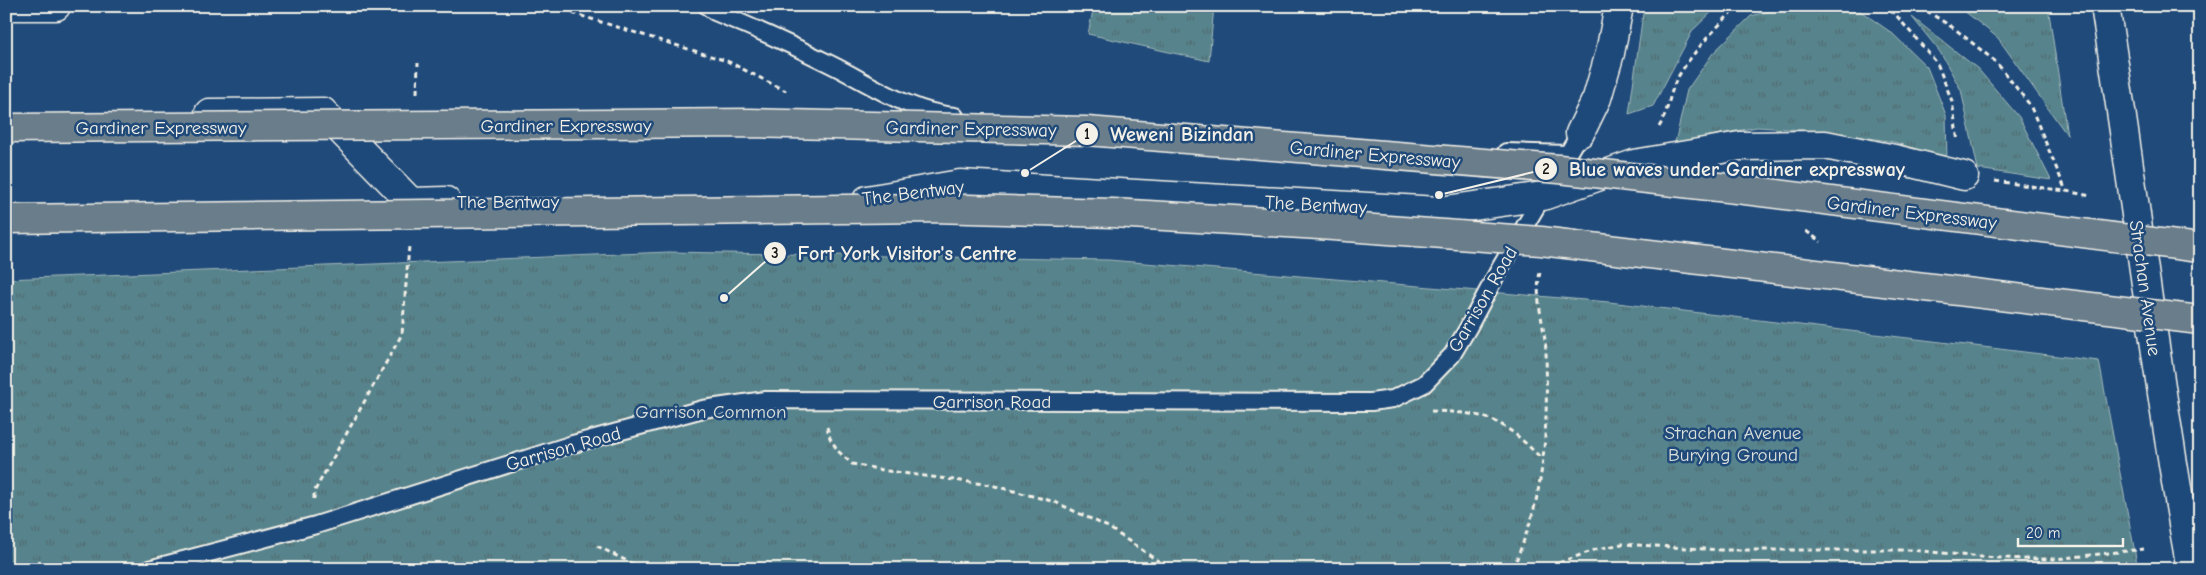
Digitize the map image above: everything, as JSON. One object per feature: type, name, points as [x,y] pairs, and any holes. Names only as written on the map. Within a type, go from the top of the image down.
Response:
[{"type":"highway","name":"Gardiner Expressway","points":[[6,128],[750,123],[1087,131],[1559,169],[1745,190],[2200,248]]},
{"type":"highway","points":[[6,219],[931,208],[1113,214],[1328,225],[1541,241],[2200,320]]},
{"type":"street","points":[[6,6],[56,6]]},
{"type":"street","name":"Garrison Road","points":[[1574,144],[1597,98],[1610,54],[1619,6]]},
{"type":"street","name":"Strachan Avenue","points":[[2105,6],[2126,135],[2174,476],[2191,569]]},
{"type":"street","name":"The Bentway","points":[[6,116],[323,112],[411,202],[874,200],[960,184],[1440,211],[1543,196],[1634,164],[1740,146],[1825,145],[1964,176]]},
{"type":"lane","points":[[707,6],[715,12],[781,40],[896,98],[937,115],[1574,144]]},
{"type":"lane","name":"Garrison Road","points":[[149,569],[316,525],[573,444],[703,409],[764,400],[1371,402],[1393,399],[1424,384],[1452,355],[1500,268],[1574,144]]},
{"type":"path","points":[[1634,164],[1665,117],[1677,78],[1709,35],[1738,6]]},
{"type":"path","points":[[1882,6],[1895,14],[1937,63],[1952,101],[1964,176],[2091,196]]},
{"type":"path","points":[[1919,6],[1955,29],[1996,62],[2030,105],[2066,191]]},
{"type":"path","points":[[572,13],[727,61],[789,92]]},
{"type":"path","points":[[1799,224],[1828,247]]},
{"type":"path","points":[[316,525],[314,492],[402,334],[410,243]]},
{"type":"path","points":[[1513,569],[1527,532],[1537,496],[1543,459],[1547,398],[1545,342],[1539,312],[1537,285]]},
{"type":"path","points":[[1393,399],[1428,411],[1468,412],[1498,422],[1516,432],[1543,459]]},
{"type":"path","points":[[821,400],[830,438],[838,451],[852,464],[888,471],[991,485],[1055,502],[1108,527],[1170,569]]},
{"type":"path","points":[[1542,569],[1597,549],[1622,544],[1720,550],[1912,550],[2025,559],[2055,559],[2144,549]]},
{"type":"path","points":[[597,546],[643,569]]},
{"type":"green space","points":[[1094,6],[1214,6],[1209,61],[1088,34]]},
{"type":"green space","points":[[1644,6],[1718,6],[1693,30],[1653,106],[1629,114]]},
{"type":"green space","points":[[1789,6],[1856,8],[1892,33],[1927,67],[1946,115],[1947,160],[1894,142],[1833,132],[1757,127],[1675,143],[1687,90],[1713,53],[1751,16]]},
{"type":"green space","points":[[1958,6],[2048,6],[2067,135],[1998,38]]},
{"type":"green space","points":[[1912,17],[1978,69],[2019,117],[2051,180],[1978,169],[1961,90],[1940,52]]},
{"type":"green space","name":"Garrison Common","points":[[669,252],[1109,260],[1609,302],[2099,361],[2138,569],[6,569],[6,279]]},
{"type":"place","name":"Weweni Bizindan","points":[[1025,173]]},
{"type":"place","name":"Blue waves under Gardiner expressway","points":[[1439,195]]},
{"type":"place","name":"Fort York Visitor's Centre","points":[[724,298]]},
{"type":"park label","name":"Strachan Avenue Burying Ground","points":[[1733,443]]}]
